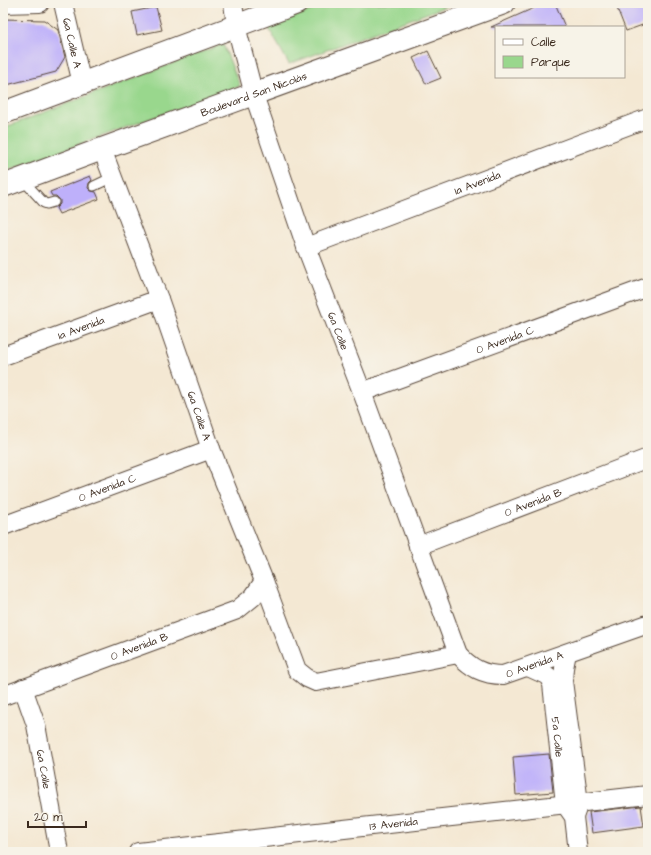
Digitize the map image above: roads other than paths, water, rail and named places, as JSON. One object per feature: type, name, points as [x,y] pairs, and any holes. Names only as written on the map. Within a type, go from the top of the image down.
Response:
[{"type":"main road","points":[[3,113],[297,3]]},
{"type":"main road","name":"Boulevard San Nicolás","points":[[12,183],[504,3]]},
{"type":"street","points":[[3,4],[40,3]]},
{"type":"street","name":"6a Calle A","points":[[63,3],[82,84]]},
{"type":"street","name":"6a Calle","points":[[232,3],[236,26],[254,95],[306,247],[362,392],[458,654]]},
{"type":"street","name":"1a Avenida","points":[[306,247],[648,118]]},
{"type":"street","name":"6a Calle A","points":[[102,149],[159,299],[211,449],[264,581],[297,670],[307,678],[316,682],[458,654]]},
{"type":"street","name":"0 Avenida C","points":[[362,392],[648,287]]},
{"type":"street","name":"1a Avenida","points":[[3,356],[159,299]]},
{"type":"street","name":"0 Avenida C","points":[[3,526],[211,449]]},
{"type":"street","name":"0 Avenida B","points":[[418,546],[648,458]]},
{"type":"street","name":"0 Avenida B","points":[[3,696],[237,610],[253,597],[264,581]]},
{"type":"street","name":"0 Avenida A","points":[[458,654],[467,663],[479,670],[491,675],[504,675],[648,624]]},
{"type":"street","name":"5a Calle","points":[[567,652],[563,681],[578,852]]},
{"type":"street","name":"5a Calle","points":[[528,667],[548,676],[552,684],[573,808]]},
{"type":"street","name":"6a Calle","points":[[23,688],[36,725],[59,852]]},
{"type":"street","name":"13 Avenida","points":[[138,852],[573,808],[648,795]]},
{"type":"lane","points":[[94,186],[113,177]]},
{"type":"lane","points":[[12,183],[44,203],[47,204],[54,202]]}]
